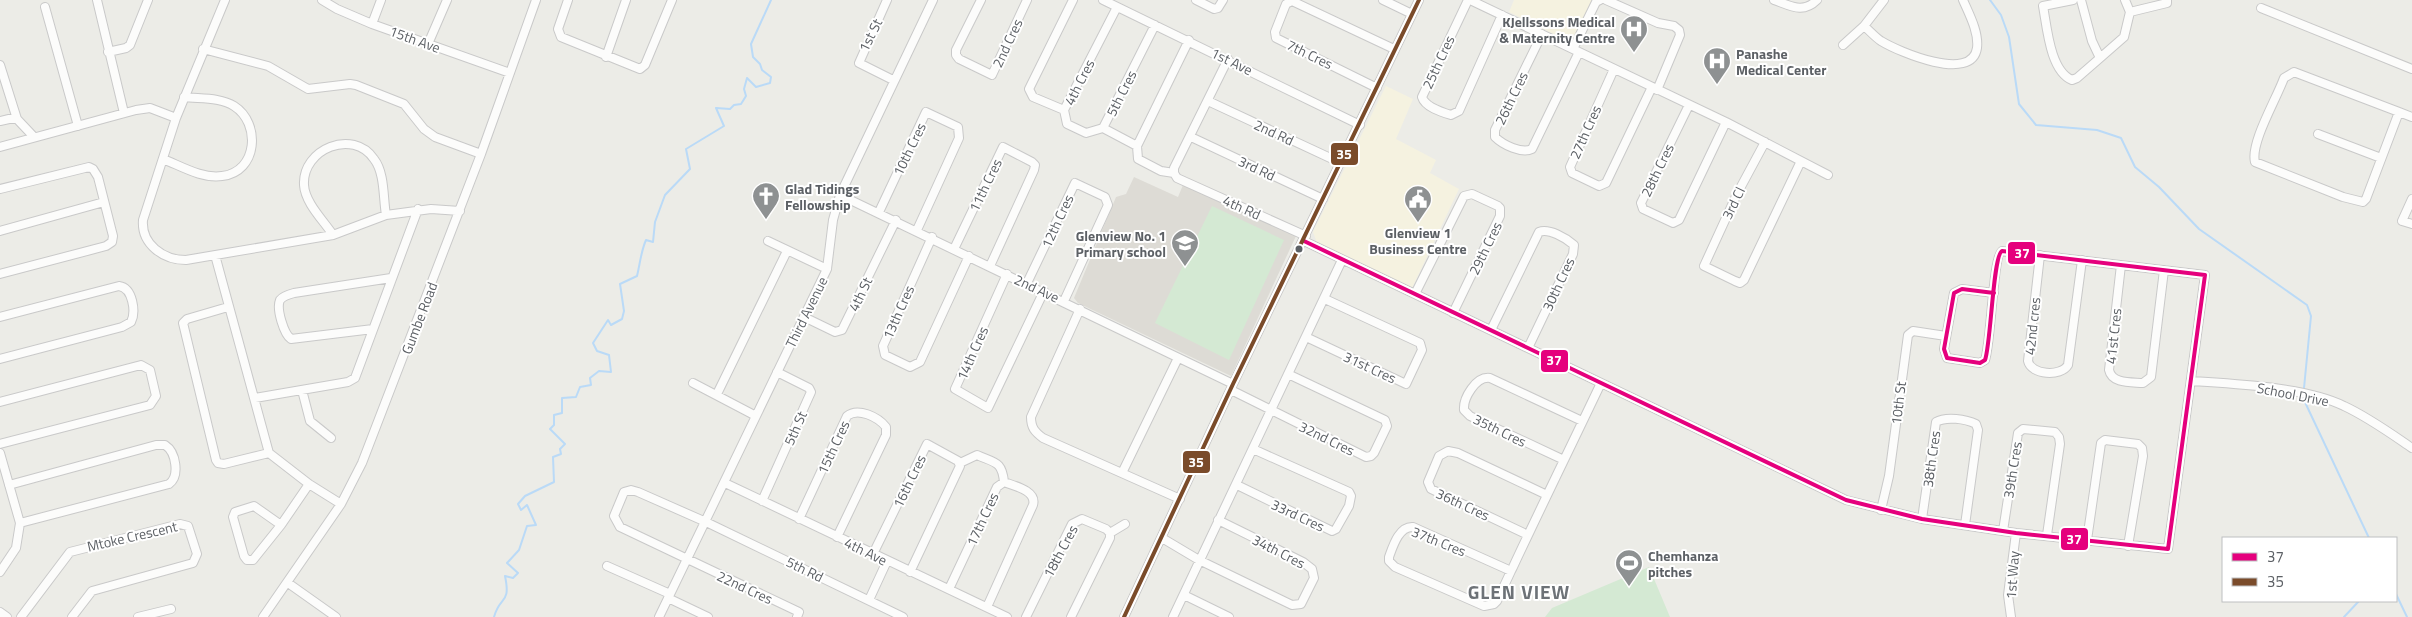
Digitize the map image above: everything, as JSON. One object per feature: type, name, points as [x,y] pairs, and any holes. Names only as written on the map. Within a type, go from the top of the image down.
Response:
[{"type":"street","points":[[96,0],[124,113]]},
{"type":"street","points":[[108,52],[126,48],[130,45],[148,0]]},
{"type":"street","points":[[225,0],[203,49],[176,118],[143,220],[147,240],[166,257],[176,260],[333,235],[386,215],[418,209],[460,211]]},
{"type":"street","name":"15th Ave","points":[[322,0],[337,9],[372,24],[510,73]]},
{"type":"street","points":[[372,24],[381,0]]},
{"type":"street","points":[[428,44],[447,0]]},
{"type":"street","name":"Gumbe Road","points":[[263,617],[341,504],[355,479],[381,420],[460,211],[535,0]]},
{"type":"street","points":[[568,0],[558,28],[560,37],[636,68],[644,67],[672,0]]},
{"type":"street","points":[[606,57],[626,0]]},
{"type":"street","name":"1st St","points":[[887,0],[859,63],[893,80]]},
{"type":"street","name":"Third Avenue","points":[[660,617],[827,268],[833,220],[840,194],[933,0]]},
{"type":"street","name":"2nd Cres","points":[[980,0],[956,50],[956,55],[959,59],[992,74],[1027,0]]},
{"type":"street","name":"4th Cres","points":[[1073,0],[1029,89],[1033,97],[1064,110],[1117,7]]},
{"type":"street","name":"1st Ave","points":[[1103,0],[1189,40],[1360,125]]},
{"type":"street","points":[[1196,0],[1214,9],[1218,8],[1222,0]]},
{"type":"street","points":[[1384,0],[1412,14]]},
{"type":"street","points":[[1124,617],[1232,387],[1419,0]]},
{"type":"street","points":[[1469,0],[1726,122],[1828,175]]},
{"type":"street","name":"25th Cres","points":[[1469,0],[1422,97],[1425,103],[1447,114],[1451,115],[1459,111],[1502,15]]},
{"type":"street","points":[[1576,50],[1596,2],[1600,0]]},
{"type":"street","name":"27th Cres","points":[[1606,0],[1658,23],[1674,26],[1679,30],[1680,35],[1655,89],[1606,183],[1599,186],[1572,173],[1570,167],[1614,69]]},
{"type":"street","points":[[1774,0],[1804,9],[1817,0]]},
{"type":"street","points":[[1843,45],[1864,26],[1884,0]]},
{"type":"street","points":[[1864,26],[1882,41],[1944,65],[1957,65],[1969,61],[1976,50],[1977,38],[1963,0]]},
{"type":"street","points":[[2073,0],[2043,3],[2054,60],[2066,77],[2072,80],[2078,78],[2124,37],[2130,12],[2124,0]]},
{"type":"street","points":[[2081,0],[2092,42],[2100,58]]},
{"type":"street","points":[[2130,12],[2167,3],[2167,0]]},
{"type":"street","name":"7th Cres","points":[[1377,88],[1276,38],[1275,32],[1286,4],[1292,1],[1394,49]]},
{"type":"street","points":[[45,7],[78,126]]},
{"type":"street","points":[[2261,8],[2412,69]]},
{"type":"street","name":"5th Cres","points":[[1137,146],[1103,128],[1155,24]]},
{"type":"street","name":"26th Cres","points":[[1542,34],[1495,130],[1495,137],[1501,142],[1522,151],[1532,149],[1576,50]]},
{"type":"street","points":[[1137,146],[1189,40]]},
{"type":"street","points":[[203,49],[268,66],[280,71],[308,90],[350,84],[356,85],[404,104],[424,129],[434,137],[481,154]]},
{"type":"street","points":[[1176,176],[1174,168],[1228,59]]},
{"type":"street","points":[[0,65],[17,119],[34,137]]},
{"type":"street","points":[[2399,112],[2366,199],[2363,202],[2357,202],[2255,162],[2254,156],[2261,131],[2284,78],[2294,72],[2399,112],[2412,117]]},
{"type":"street","points":[[163,159],[208,176],[221,177],[229,175],[240,168],[248,158],[253,134],[249,122],[242,112],[231,104],[184,97]]},
{"type":"street","name":"2nd Rd","points":[[1208,101],[1341,163]]},
{"type":"street","name":"28th Cres","points":[[1689,105],[1641,203],[1643,209],[1660,218],[1674,223],[1679,220],[1726,122]]},
{"type":"street","points":[[0,147],[124,113],[150,108],[176,118]]},
{"type":"street","points":[[1064,110],[1067,124],[1086,133],[1103,128]]},
{"type":"street","name":"10th Cres","points":[[879,212],[926,112],[958,127],[960,132],[917,230]]},
{"type":"street","points":[[0,121],[9,118],[17,119]]},
{"type":"street","points":[[2318,134],[2381,158]]},
{"type":"street","name":"3rd Rd","points":[[1191,137],[1323,199]]},
{"type":"street","name":"3rd Cl","points":[[1765,142],[1737,194],[1704,266],[1740,283],[1744,280],[1801,161]]},
{"type":"street","points":[[333,235],[310,200],[304,185],[306,170],[310,161],[326,148],[334,145],[355,145],[371,155],[379,170],[386,215]]},
{"type":"street","name":"4th Rd","points":[[1137,146],[1138,159],[1305,238],[1342,260],[1846,500],[1881,510],[1922,519],[2016,533],[2168,549],[2191,381]]},
{"type":"street","name":"11th Cres","points":[[954,248],[1003,147],[1035,165],[990,266]]},
{"type":"street","points":[[0,189],[89,167],[96,173],[113,236],[110,244],[0,274]]},
{"type":"street","name":"12th Cres","points":[[1027,284],[1075,183],[1105,196],[1108,205],[1064,301]]},
{"type":"street","name":"2nd Ave","points":[[840,194],[1044,291],[1232,387]]},
{"type":"street","name":"29th Cres","points":[[1415,294],[1464,196],[1472,194],[1498,206],[1500,208],[1500,216],[1453,313]]},
{"type":"street","points":[[2412,199],[2402,221],[2412,224]]},
{"type":"street","points":[[0,231],[104,202]]},
{"type":"street","points":[[255,398],[348,382],[355,378],[418,209]]},
{"type":"street","name":"4th St","points":[[804,317],[835,332],[842,330],[896,220]]},
{"type":"street","name":"30th Cres","points":[[1491,330],[1539,232],[1546,230],[1568,240],[1574,245],[1573,254],[1528,348]]},
{"type":"street","name":"13th Cres","points":[[932,238],[883,346],[885,355],[910,367],[920,362],[969,256]]},
{"type":"street","points":[[768,241],[827,268]]},
{"type":"street","points":[[717,394],[787,251]]},
{"type":"street","points":[[1994,292],[1962,289],[1954,293],[1944,349],[1947,358],[1983,363],[1986,358],[1994,292],[1998,252],[2007,251],[2205,276],[2191,381]]},
{"type":"street","points":[[215,255],[269,453],[309,484],[341,504]]},
{"type":"street","name":"42nd cres","points":[[2040,255],[2028,361],[2029,367],[2033,370],[2060,372],[2065,371],[2068,365],[2082,260]]},
{"type":"street","points":[[1173,617],[1342,260]]},
{"type":"street","name":"41st Cres","points":[[2121,265],[2109,370],[2110,376],[2114,380],[2143,383],[2151,377],[2164,270]]},
{"type":"street","name":"14th Cres","points":[[1007,274],[955,389],[988,408],[1044,291]]},
{"type":"street","points":[[373,329],[291,339],[286,334],[279,307],[280,300],[294,292],[391,278]]},
{"type":"street","points":[[0,317],[120,286],[128,290],[134,313],[131,322],[122,327],[0,359]]},
{"type":"street","name":"31st Cres","points":[[1306,337],[1406,384],[1422,350],[1420,343],[1325,299]]},
{"type":"street","points":[[228,307],[187,319],[183,324],[216,460],[218,463],[224,464],[269,453]]},
{"type":"street","points":[[1080,309],[1031,417],[1031,425],[1035,432],[1044,438],[1180,499]]},
{"type":"street","name":"10th St","points":[[1881,510],[1889,476],[1908,335],[1913,330],[1946,336]]},
{"type":"street","points":[[1122,473],[1178,358]]},
{"type":"street","points":[[0,402],[141,365],[146,365],[150,370],[156,396],[150,405],[0,444]]},
{"type":"street","name":"5th St","points":[[762,501],[810,394],[809,388],[777,372]]},
{"type":"street","name":"32nd Cres","points":[[1232,387],[1271,411],[1366,457],[1374,453],[1387,426],[1385,420],[1288,374]]},
{"type":"street","name":"35th Cres","points":[[1564,460],[1470,416],[1464,410],[1464,404],[1477,381],[1481,378],[1490,378],[1582,421]]},
{"type":"street","name":"School Drive","points":[[2191,381],[2245,385],[2303,393],[2343,405],[2412,448]]},
{"type":"street","points":[[693,383],[756,416]]},
{"type":"street","points":[[1511,571],[1601,383]]},
{"type":"street","points":[[302,390],[310,421],[330,438]]},
{"type":"street","name":"15th Cres","points":[[800,519],[847,416],[851,413],[860,412],[880,421],[886,427],[886,435],[837,537]]},
{"type":"street","name":"38th Cres","points":[[1922,519],[1936,422],[1945,419],[1970,422],[1976,424],[1978,430],[1964,525]]},
{"type":"street","name":"39th Cres","points":[[2003,531],[2018,433],[2023,429],[2055,432],[2059,437],[2060,444],[2047,535]]},
{"type":"street","points":[[2087,540],[2101,443],[2105,440],[2138,444],[2142,448],[2143,456],[2128,546]]},
{"type":"street","name":"16th Cres","points":[[873,554],[927,444],[960,463]]},
{"type":"street","points":[[9,485],[156,445],[165,445],[171,453],[176,473],[173,482],[169,484],[20,523]]},
{"type":"street","name":"33rd Cres","points":[[1237,485],[1332,531],[1336,530],[1349,506],[1351,496],[1348,492],[1254,449]]},
{"type":"street","name":"36th Cres","points":[[1528,535],[1431,489],[1428,482],[1439,456],[1448,451],[1458,453],[1547,495]]},
{"type":"street","points":[[910,572],[960,463],[977,455],[1000,464],[1003,469],[1004,482]]},
{"type":"street","points":[[0,457],[20,523],[16,548],[0,572]]},
{"type":"street","name":"17th Cres","points":[[949,589],[997,487],[1004,482],[1032,495],[1034,500],[986,607]]},
{"type":"street","name":"4th Ave","points":[[725,483],[1002,616]]},
{"type":"street","points":[[281,526],[254,506],[235,512],[233,517],[244,556],[247,560],[255,559],[281,526],[309,484]]},
{"type":"street","name":"5th Rd","points":[[687,559],[620,527],[616,523],[614,516],[624,492],[631,490],[638,492],[706,522],[902,617]]},
{"type":"street","name":"18th Cres","points":[[1026,617],[1072,524],[1082,519],[1106,529],[1110,533]]},
{"type":"street","name":"34th Cres","points":[[1162,538],[1199,560],[1292,604],[1301,604],[1314,578],[1312,569],[1308,565],[1218,520]]},
{"type":"street","name":"Mtoke Crescent","points":[[21,617],[70,552],[180,524],[188,526],[197,554],[193,563],[92,591],[72,617]]},
{"type":"street","points":[[1071,617],[1110,538],[1110,533],[1125,524]]},
{"type":"street","name":"37th Cres","points":[[1408,527],[1413,527],[1511,571],[1497,601],[1489,607],[1395,567],[1389,560],[1389,557],[1401,531],[1408,527]]},
{"type":"street","name":"1st Way","points":[[2011,617],[2008,595],[2016,533]]},
{"type":"street","name":"22nd Cres","points":[[687,559],[799,612],[797,617]]},
{"type":"street","points":[[869,600],[887,561]]},
{"type":"street","points":[[607,566],[708,617]]},
{"type":"street","points":[[288,583],[336,617]]},
{"type":"street","points":[[1184,595],[1229,617]]},
{"type":"street","points":[[138,617],[171,609]]},
{"type":"street","points":[[0,612],[7,617]]},
{"type":"shaded area","points":[[1514,0],[1593,0],[1574,44],[1509,12]]},
{"type":"shaded area","points":[[1386,86],[1413,99],[1396,139],[1436,160],[1430,173],[1459,189],[1412,288],[1317,243],[1313,232]]},
{"type":"shaded area","name":"Glenview No. 1 Primary school","points":[[1134,177],[1178,197],[1183,185],[1296,236],[1231,376],[1078,303],[1074,298],[1116,197],[1126,194]]},
{"type":"green space","points":[[1212,206],[1284,240],[1229,360],[1155,323]]},
{"type":"green space","name":"Chemhanza pitches","points":[[1649,567],[1670,617],[1545,617],[1552,608]]},
{"type":"waterway","points":[[494,617],[496,610],[506,596],[505,576],[513,578],[518,573],[507,563],[519,550],[527,526],[536,525],[527,505],[521,510],[518,504],[525,496],[554,482],[553,457],[561,454],[560,449],[565,444],[550,429],[554,425],[554,415],[562,413],[562,398],[576,397],[580,387],[591,385],[590,378],[599,371],[611,372],[609,355],[597,351],[593,343],[608,320],[611,325],[622,319],[624,311],[620,284],[637,276],[646,240],[653,242],[655,222],[665,195],[690,169],[686,149],[724,126],[716,108],[730,109],[734,105],[741,104],[746,96],[744,89],[747,78],[756,87],[770,83],[771,77],[762,70],[760,64],[753,57],[751,44],[771,0]]},
{"type":"waterway","points":[[1990,0],[2001,15],[2009,37],[2019,104],[2036,125],[2097,130],[2121,138],[2135,167],[2159,187],[2199,229],[2307,305],[2311,316],[2304,388]]},
{"type":"waterway","points":[[2303,398],[2369,537]]},
{"type":"waterway","points":[[2397,596],[2407,617]]},
{"type":"waterway","points":[[2344,617],[2358,602]]},
{"type":"transit line","name":"35","points":[[1124,617],[1233,384],[1419,0]]},
{"type":"transit line","name":"37","points":[[1304,241],[1846,500],[1922,519],[2016,533],[2168,549],[2205,275],[2002,251],[1996,267],[1994,283],[1992,301],[1989,337],[1985,360],[1980,363],[1947,358],[1944,349],[1954,293],[1962,289],[1994,293]]},
{"type":"place","name":"KJellssons Medical & Maternity Centre","points":[[1634,53]]},
{"type":"place","name":"Panashe Medical Center","points":[[1717,85]]},
{"type":"place","name":"Glad Tidings Fellowship","points":[[766,220]]},
{"type":"place","name":"Glenview 1 Business Centre","points":[[1418,223]]},
{"type":"place","name":"Glenview No. 1 Primary school","points":[[1185,267]]},
{"type":"place","name":"Chemhanza pitches","points":[[1629,587]]},
{"type":"district","name":"GLEN VIEW","points":[[1519,591]]}]
